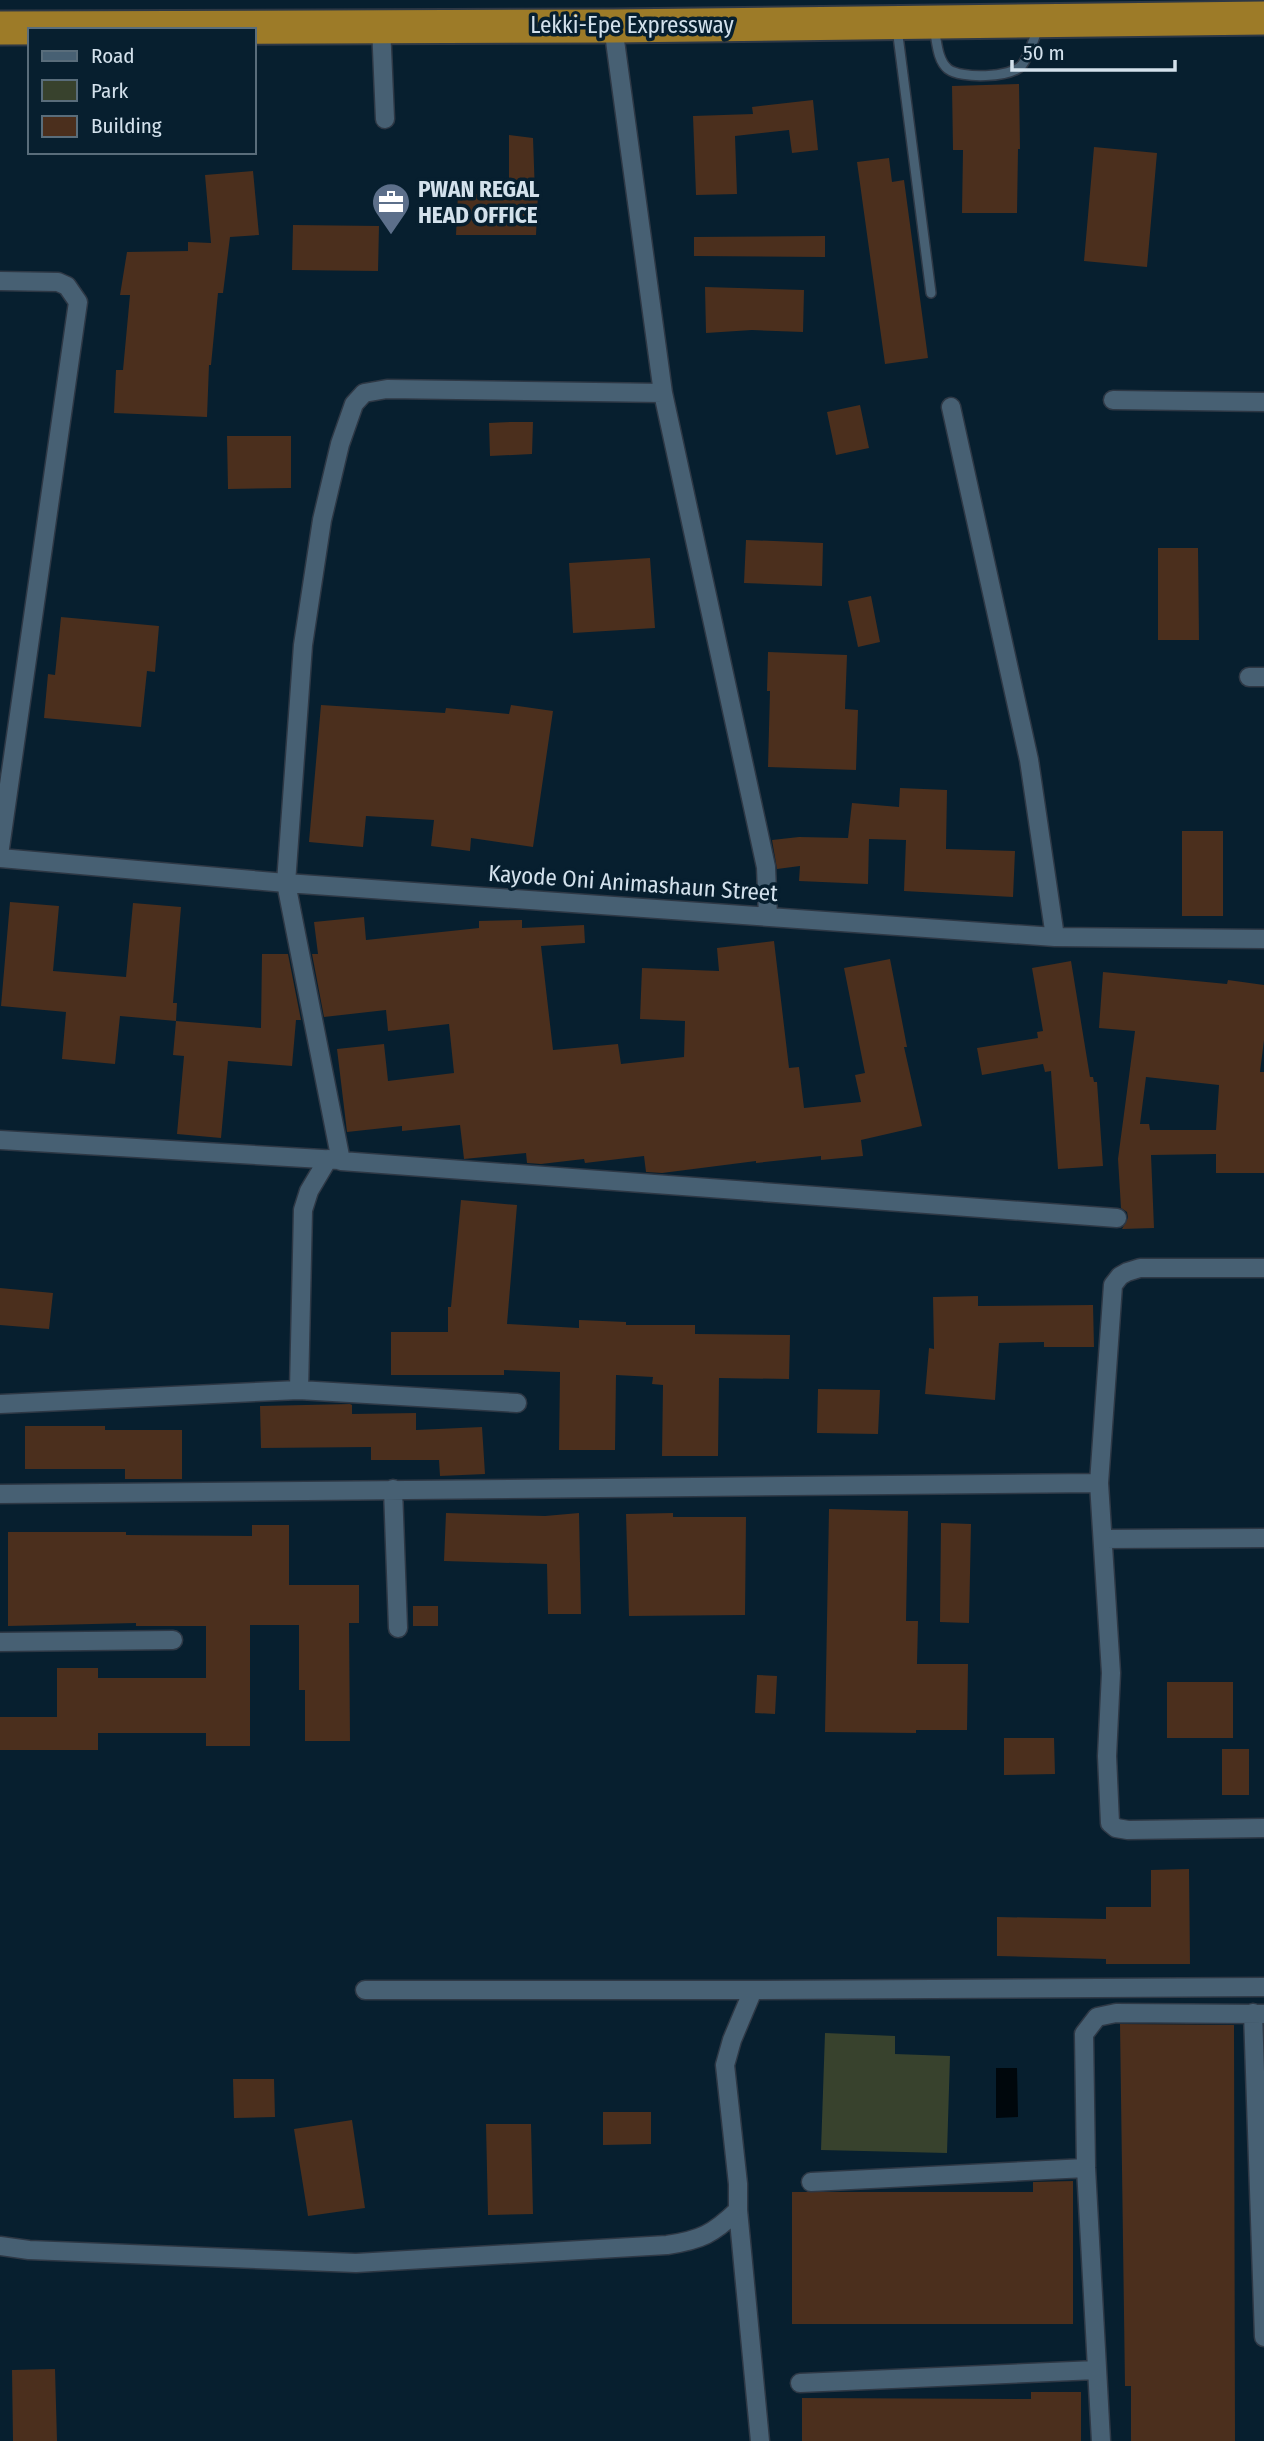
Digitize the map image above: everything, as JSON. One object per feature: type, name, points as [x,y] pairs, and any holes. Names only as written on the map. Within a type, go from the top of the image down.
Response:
[{"type":"highway","name":"Lekki-Epe Expressway","points":[[0,28],[613,26],[1264,18]]},
{"type":"street","points":[[381,26],[385,119]]},
{"type":"street","points":[[613,26],[663,393],[766,867],[768,916]]},
{"type":"street","points":[[0,281],[58,282],[67,286],[78,302],[0,848]]},
{"type":"street","points":[[299,1391],[303,1210],[309,1191],[334,1160],[286,883],[303,645],[322,520],[340,444],[354,404],[364,393],[387,389],[663,393]]},
{"type":"street","points":[[1114,400],[1264,402]]},
{"type":"street","points":[[951,407],[1029,760],[1055,937]]},
{"type":"street","name":"Kayode Oni Animashaun Street","points":[[0,858],[286,883],[1055,937],[1264,939]]},
{"type":"street","points":[[0,1140],[334,1160],[1117,1218]]},
{"type":"street","points":[[1264,1268],[1140,1268],[1120,1276],[1114,1285],[1099,1483],[1111,1673],[1107,1756],[1110,1823],[1116,1828],[1128,1830],[1264,1828]]},
{"type":"street","points":[[0,1404],[299,1391],[517,1403]]},
{"type":"street","points":[[0,1494],[1099,1483]]},
{"type":"street","points":[[393,1489],[398,1628]]},
{"type":"street","points":[[1103,1539],[1264,1538]]},
{"type":"street","points":[[0,1642],[173,1640]]},
{"type":"street","points":[[365,1990],[1264,1987]]},
{"type":"street","points":[[753,1990],[732,2040],[726,2065],[760,2441]]},
{"type":"street","points":[[1101,2441],[1086,2168],[1084,2035],[1097,2017],[1116,2013],[1258,2013],[1264,2337]]},
{"type":"street","points":[[811,2182],[1086,2168]]},
{"type":"street","points":[[0,2246],[29,2250],[356,2263],[694,2241],[720,2227],[738,2210]]},
{"type":"street","points":[[800,2383],[1096,2371]]},
{"type":"lane","points":[[933,22],[940,60],[949,69],[959,74],[996,75],[1011,72],[1022,65],[1041,21]]},
{"type":"lane","points":[[897,23],[931,293]]},
{"type":"green space","points":[[825,2033],[895,2036],[895,2054],[950,2056],[947,2153],[821,2150]]},
{"type":"shaded area","points":[[996,2068],[1017,2068],[1018,2117],[996,2118]]},
{"type":"building","points":[[1019,84],[1017,213],[962,213],[963,150],[953,150],[952,86]]},
{"type":"building","points":[[813,100],[818,150],[792,153],[789,130],[735,136],[737,194],[696,195],[693,116],[753,114],[752,107]]},
{"type":"building","points":[[509,135],[533,138],[535,194],[538,194],[536,235],[456,235],[458,194],[509,194]]},
{"type":"building","points":[[1094,147],[1157,153],[1147,267],[1084,261]]},
{"type":"building","points":[[889,158],[892,182],[904,180],[928,358],[885,364],[857,162]]},
{"type":"building","points":[[253,171],[259,235],[230,237],[223,293],[218,293],[209,365],[207,417],[114,413],[116,370],[123,370],[130,295],[120,295],[127,252],[188,251],[188,242],[211,243],[205,175]]},
{"type":"building","points":[[293,225],[379,226],[378,271],[292,270]]},
{"type":"building","points":[[825,236],[825,257],[694,256],[694,237]]},
{"type":"building","points":[[705,287],[804,290],[803,332],[752,330],[706,333]]},
{"type":"building","points":[[860,405],[869,448],[836,455],[827,412]]},
{"type":"building","points":[[533,422],[532,454],[490,456],[489,423]]},
{"type":"building","points":[[227,436],[291,436],[291,488],[228,489]]},
{"type":"building","points":[[746,540],[823,543],[822,586],[744,583]]},
{"type":"building","points":[[1158,548],[1198,548],[1199,640],[1158,640]]},
{"type":"building","points":[[650,558],[655,628],[573,633],[569,563]]},
{"type":"building","points":[[871,596],[880,642],[858,647],[848,601]]},
{"type":"building","points":[[61,617],[159,626],[155,672],[147,671],[141,727],[44,718],[48,674],[55,675]]},
{"type":"building","points":[[768,652],[847,655],[845,709],[858,710],[856,770],[768,767]]},
{"type":"building","points":[[321,705],[445,713],[446,708],[509,714],[511,705],[553,711],[533,847],[471,838],[470,851],[431,846],[434,820],[366,816],[363,847],[309,842]]},
{"type":"building","points":[[900,788],[947,790],[946,849],[1015,851],[1013,897],[904,891],[906,840],[869,839],[868,884],[799,881],[800,866],[777,869],[772,840],[799,837],[848,838],[852,803],[899,807]]},
{"type":"building","points":[[1182,831],[1223,831],[1223,916],[1182,916]]},
{"type":"building","points":[[10,902],[59,906],[53,971],[126,977],[133,903],[181,907],[173,1003],[177,1003],[176,1021],[120,1016],[115,1064],[62,1059],[66,1012],[1,1006]]},
{"type":"building","points":[[364,917],[366,940],[479,928],[479,921],[522,920],[522,928],[584,925],[585,943],[541,946],[553,1050],[618,1044],[621,1064],[684,1057],[685,1021],[640,1019],[642,968],[719,971],[717,948],[774,941],[789,1068],[799,1067],[804,1108],[861,1102],[855,1075],[865,1073],[844,968],[890,959],[907,1047],[904,1047],[922,1126],[861,1140],[863,1156],[756,1161],[662,1173],[646,1172],[644,1156],[585,1163],[584,1159],[541,1164],[527,1163],[526,1153],[464,1159],[460,1125],[402,1131],[402,1126],[347,1132],[337,1049],[384,1044],[388,1081],[454,1073],[449,1024],[388,1031],[386,1010],[324,1017],[312,954],[318,954],[314,922]]},
{"type":"building","points":[[262,954],[288,954],[301,1020],[296,1020],[292,1066],[228,1061],[221,1138],[177,1134],[184,1056],[173,1055],[176,1021],[261,1028]]},
{"type":"building","points":[[1071,961],[1090,1077],[1097,1082],[1103,1166],[1058,1169],[1051,1071],[1045,1072],[1043,1064],[982,1075],[977,1048],[1038,1038],[1037,1032],[1043,1031],[1032,968]]},
{"type":"building","points":[[1103,972],[1264,985],[1264,1040],[1260,1072],[1264,1072],[1264,1173],[1216,1173],[1216,1154],[1151,1155],[1154,1228],[1122,1229],[1128,1218],[1127,1212],[1121,1208],[1118,1159],[1135,1031],[1099,1028]],"holes":[[[1146,1077],[1219,1085],[1216,1130],[1150,1130],[1149,1124],[1140,1124]]]},
{"type":"building","points":[[461,1200],[517,1205],[507,1324],[579,1328],[579,1320],[626,1322],[626,1325],[695,1325],[695,1334],[790,1335],[789,1379],[719,1378],[718,1456],[662,1456],[663,1385],[652,1384],[653,1377],[616,1375],[615,1450],[559,1450],[560,1372],[504,1370],[504,1375],[391,1375],[391,1332],[448,1332],[448,1307],[451,1307]]},
{"type":"building","points":[[0,1288],[53,1293],[49,1329],[0,1325]]},
{"type":"building","points":[[978,1296],[978,1306],[1093,1305],[1094,1347],[1044,1347],[1044,1342],[999,1343],[995,1400],[925,1394],[929,1348],[934,1349],[933,1297]]},
{"type":"building","points":[[818,1389],[880,1390],[878,1434],[817,1433]]},
{"type":"building","points":[[350,1404],[352,1414],[416,1413],[416,1430],[482,1427],[485,1474],[440,1476],[439,1460],[371,1460],[371,1447],[261,1448],[260,1406]]},
{"type":"building","points":[[25,1426],[182,1430],[182,1479],[125,1479],[125,1469],[25,1469]]},
{"type":"building","points":[[829,1509],[908,1511],[906,1621],[918,1621],[917,1664],[968,1664],[967,1730],[916,1730],[916,1733],[825,1732]]},
{"type":"building","points":[[446,1513],[545,1516],[579,1513],[581,1614],[548,1614],[547,1564],[444,1561]]},
{"type":"building","points":[[673,1513],[673,1517],[746,1517],[745,1615],[629,1616],[626,1514]]},
{"type":"building","points":[[941,1523],[971,1524],[969,1623],[940,1622]]},
{"type":"building","points":[[252,1525],[289,1525],[289,1585],[359,1585],[359,1623],[349,1623],[350,1741],[305,1741],[305,1690],[299,1690],[299,1625],[250,1625],[250,1746],[206,1746],[206,1733],[98,1733],[98,1750],[0,1750],[0,1717],[57,1717],[57,1668],[98,1668],[98,1678],[206,1678],[206,1626],[136,1626],[136,1623],[8,1626],[8,1532],[252,1536]]},
{"type":"building","points":[[413,1606],[438,1606],[438,1626],[413,1626]]},
{"type":"building","points":[[757,1675],[777,1676],[775,1714],[755,1713]]},
{"type":"building","points":[[1167,1682],[1233,1682],[1233,1738],[1167,1738]]},
{"type":"building","points":[[1004,1738],[1054,1738],[1055,1774],[1004,1775]]},
{"type":"building","points":[[1222,1749],[1249,1749],[1249,1795],[1222,1795]]},
{"type":"building","points":[[1189,1869],[1190,1964],[1106,1964],[1106,1959],[997,1956],[997,1917],[1106,1919],[1106,1907],[1151,1907],[1151,1870]]},
{"type":"building","points":[[1120,2024],[1234,2025],[1235,2441],[1131,2441],[1131,2386],[1125,2386]]},
{"type":"building","points":[[233,2079],[274,2079],[275,2117],[234,2118]]},
{"type":"building","points":[[603,2112],[651,2112],[651,2144],[603,2145]]},
{"type":"building","points":[[352,2120],[365,2208],[308,2216],[294,2129]]},
{"type":"building","points":[[486,2124],[531,2124],[533,2214],[488,2215]]},
{"type":"building","points":[[1073,2181],[1073,2324],[792,2324],[792,2192],[1033,2192],[1033,2182]]},
{"type":"building","points":[[55,2369],[57,2441],[13,2441],[12,2370]]},
{"type":"building","points":[[1031,2392],[1081,2392],[1081,2441],[802,2441],[802,2398],[1031,2399]]},
{"type":"place","name":"PWAN REGAL HEAD OFFICE","points":[[391,236]]}]
